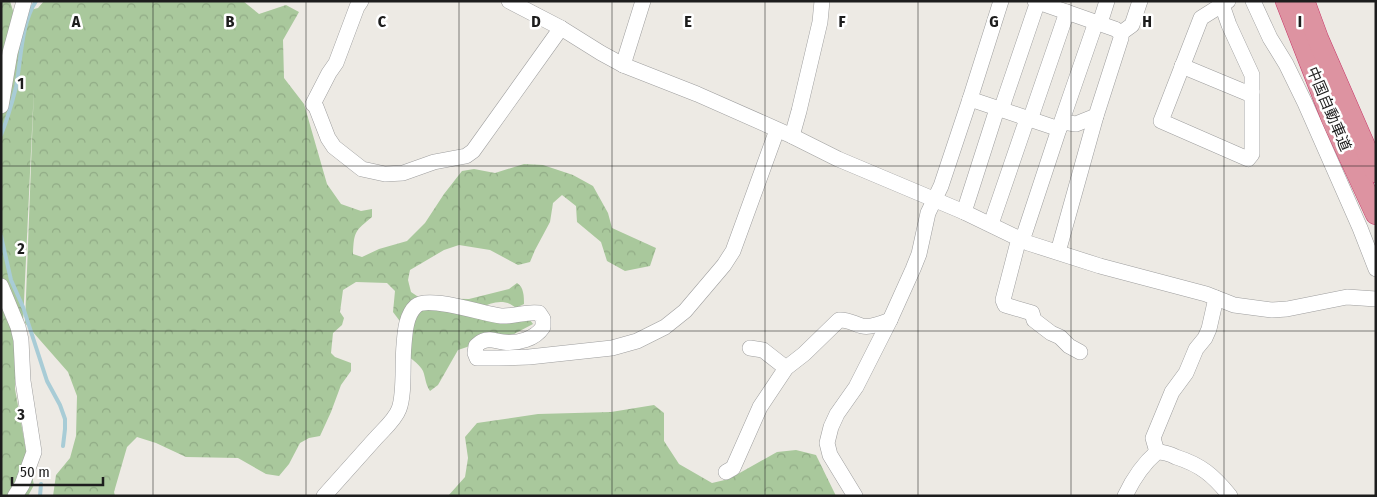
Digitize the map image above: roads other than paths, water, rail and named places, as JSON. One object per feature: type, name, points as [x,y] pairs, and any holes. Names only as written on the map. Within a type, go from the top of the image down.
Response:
[{"type":"highway","name":"中国自動車道","points":[[1286,1],[1332,119],[1376,214]]},
{"type":"highway","name":"中国自動車道","points":[[1304,1],[1318,39],[1376,172]]},
{"type":"street","points":[[1,106],[10,53],[24,1]]},
{"type":"street","points":[[361,1],[336,63],[313,104],[334,147],[362,169],[385,174],[403,173],[434,162],[466,156],[473,151],[561,28]]},
{"type":"street","points":[[508,1],[561,28],[622,65],[697,94],[881,178],[934,198],[991,224],[1020,240],[1100,266],[1216,298],[1234,305],[1272,310],[1287,309],[1347,297],[1376,300]]},
{"type":"street","points":[[622,65],[643,1]]},
{"type":"street","points":[[792,136],[820,22],[822,1]]},
{"type":"street","points":[[855,496],[830,455],[827,443],[831,427],[837,414],[856,388],[913,270],[919,254],[928,213],[941,186],[1001,1]]},
{"type":"street","points":[[1080,352],[1069,346],[1060,337],[1051,334],[1034,320],[1032,313],[1004,305],[1004,300],[1017,246],[1025,232],[1061,126],[1107,1]]},
{"type":"street","points":[[1058,252],[1121,33],[1132,25],[1140,1]]},
{"type":"street","points":[[1254,1],[1270,38],[1286,64],[1305,103],[1376,269]]},
{"type":"street","points":[[964,212],[1037,2],[1070,9],[1121,33]]},
{"type":"street","points":[[1225,3],[1230,25],[1252,75],[1252,154],[1248,159],[1161,121],[1201,18],[1225,3]]},
{"type":"street","points":[[991,224],[1070,9]]},
{"type":"street","points":[[1182,66],[1247,93],[1252,92]]},
{"type":"street","points":[[970,99],[1028,119],[1061,126],[1076,124],[1096,116]]},
{"type":"street","points":[[324,496],[387,426],[398,411],[402,399],[402,364],[405,333],[409,315],[417,305],[428,302],[453,305],[503,316],[516,316],[532,312],[539,313],[543,319],[543,327],[538,333],[522,341],[505,343],[484,340],[476,346],[475,353],[477,358],[529,357],[612,348],[637,341],[665,327],[685,311],[733,252],[777,130]]},
{"type":"street","points":[[1,286],[18,327],[21,340],[23,381],[34,452],[16,496]]},
{"type":"street","points":[[1157,452],[1153,438],[1172,392],[1186,373],[1196,349],[1205,338],[1216,298]]},
{"type":"street","points":[[726,472],[733,468],[760,407],[786,368],[804,354],[839,320],[845,319],[864,326],[873,326],[890,320]]},
{"type":"street","points":[[750,348],[763,350],[786,368]]},
{"type":"street","points":[[1125,496],[1143,466],[1157,452],[1163,452],[1189,461],[1202,468],[1217,480],[1230,496]]},
{"type":"waterway","points":[[1,135],[16,87],[24,31],[36,1]]},
{"type":"waterway","points":[[1,236],[11,280],[23,307],[47,381],[65,419],[63,446]]},
{"type":"waterway","points":[[40,496],[41,484]]}]
